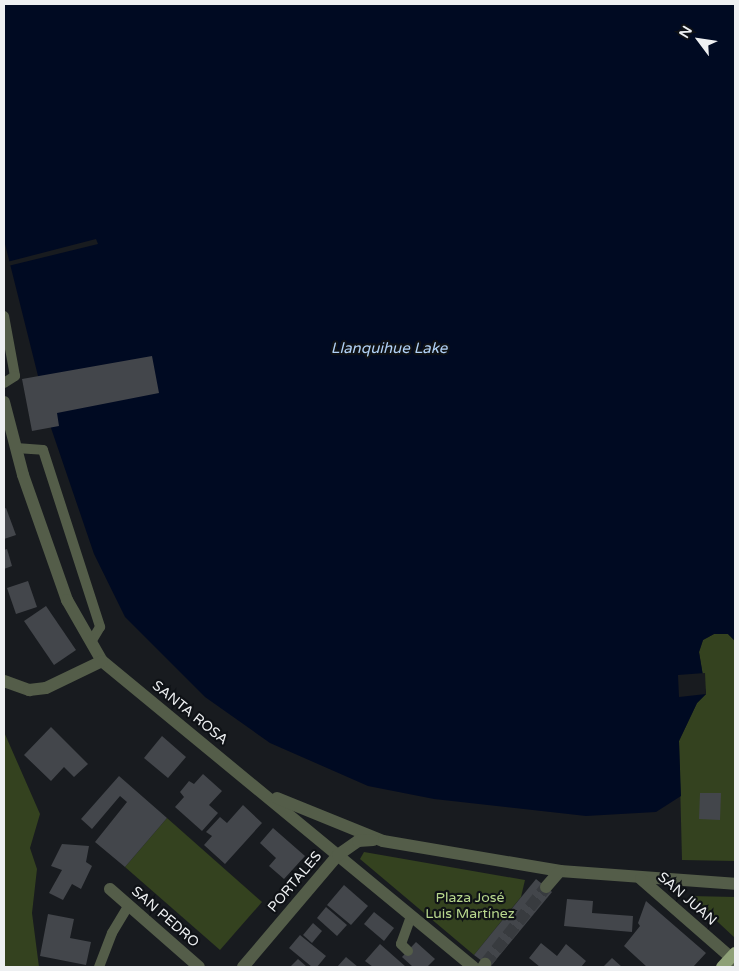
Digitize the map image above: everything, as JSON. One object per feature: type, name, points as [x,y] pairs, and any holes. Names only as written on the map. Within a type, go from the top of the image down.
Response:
[{"type":"main road","points":[[722,967],[734,957]]},
{"type":"street","name":"SANTA ROSA","points":[[4,402],[16,448],[67,600],[102,661],[411,916],[480,966]]},
{"type":"street","points":[[4,680],[19,688],[46,688],[102,661]]},
{"type":"street","points":[[252,784],[295,806],[383,841],[560,871],[641,879],[735,884]]},
{"type":"street","name":"PORTALES","points":[[243,967],[338,855],[358,841],[383,841]]},
{"type":"street","points":[[546,887],[560,871]]},
{"type":"street","name":"SAN JUAN","points":[[641,879],[734,957]]},
{"type":"street","name":"SAN PEDRO","points":[[110,889],[199,967]]},
{"type":"lane","points":[[4,316],[15,376],[4,383]]},
{"type":"lane","points":[[16,448],[44,450],[100,627],[91,642]]},
{"type":"lane","points":[[99,967],[112,933],[129,906]]},
{"type":"lane","points":[[408,951],[401,944],[411,916]]},
{"type":"green space","points":[[714,634],[728,634],[735,641],[735,861],[682,860],[679,741],[697,703],[706,694],[699,652],[703,640]]},
{"type":"green space","points":[[4,732],[40,814],[30,848],[37,869],[32,913],[39,967],[4,967]]},
{"type":"green space","points":[[167,818],[262,902],[220,950],[125,867]]},
{"type":"green space","name":"Plaza José Luis Martínez","points":[[364,852],[525,880],[521,897],[474,955],[360,859]]},
{"type":"green space","points":[[690,896],[735,897],[735,938]]},
{"type":"water","name":"Llanquihue Lake","points":[[4,4],[735,4],[735,641],[728,634],[714,634],[703,640],[699,652],[706,694],[697,703],[679,741],[681,796],[656,812],[586,816],[434,799],[368,786],[270,743],[205,697],[125,617],[94,554],[51,428],[4,240]]},
{"type":"pier","points":[[96,239],[98,244],[8,266],[7,262]]},
{"type":"pier","points":[[705,673],[706,694],[679,697],[678,675]]},
{"type":"building","points":[[152,356],[159,393],[57,413],[59,426],[32,431],[22,379]]},
{"type":"building","points":[[6,508],[16,535],[4,539],[4,509]]},
{"type":"building","points":[[7,549],[12,566],[4,569],[4,550]]},
{"type":"building","points":[[28,581],[37,607],[16,614],[7,588]]},
{"type":"building","points":[[46,606],[76,650],[54,665],[24,621]]},
{"type":"building","points":[[51,727],[88,764],[74,777],[64,767],[51,781],[24,755]]},
{"type":"building","points":[[162,736],[186,757],[168,778],[144,758]]},
{"type":"building","points":[[203,774],[222,791],[209,805],[218,813],[202,831],[175,807],[184,797],[180,792],[189,781],[194,784]]},
{"type":"building","points":[[119,776],[167,818],[125,867],[95,842],[127,802],[120,796],[92,829],[81,819]]},
{"type":"building","points":[[700,793],[721,793],[720,820],[699,819]]},
{"type":"building","points":[[243,805],[262,823],[225,864],[204,845],[212,836],[206,832],[220,817],[227,823]]},
{"type":"building","points":[[273,828],[305,856],[284,879],[269,866],[276,858],[260,843]]},
{"type":"building","points":[[62,844],[89,846],[86,862],[92,866],[81,889],[72,884],[63,900],[49,893],[62,870],[51,866]]},
{"type":"building","points":[[536,879],[552,892],[490,967],[474,955]]},
{"type":"building","points":[[344,885],[368,906],[351,925],[327,905]]},
{"type":"building","points":[[567,899],[593,901],[592,913],[633,916],[632,932],[564,926]]},
{"type":"building","points":[[646,901],[706,953],[693,967],[647,967],[624,946],[640,926],[638,923]]},
{"type":"building","points":[[326,907],[347,925],[337,936],[317,918]]},
{"type":"building","points":[[374,912],[394,928],[384,941],[364,924]]},
{"type":"building","points":[[48,914],[74,919],[70,938],[91,942],[86,965],[40,956]]},
{"type":"building","points":[[313,923],[322,931],[312,943],[303,935]]},
{"type":"building","points":[[300,935],[326,956],[317,967],[312,967],[289,948]]},
{"type":"building","points":[[416,942],[435,959],[427,967],[413,967],[402,957]]},
{"type":"building","points":[[541,943],[557,956],[566,944],[586,961],[581,967],[540,967],[529,958]]},
{"type":"building","points":[[380,944],[406,967],[373,967],[365,961]]},
{"type":"building","points":[[346,957],[358,967],[337,967]]},
{"type":"building","points":[[612,958],[622,967],[603,967]]},
{"type":"building","points":[[298,959],[307,967],[290,967]]},
{"type":"tunnel","points":[[485,964],[546,887]]}]
